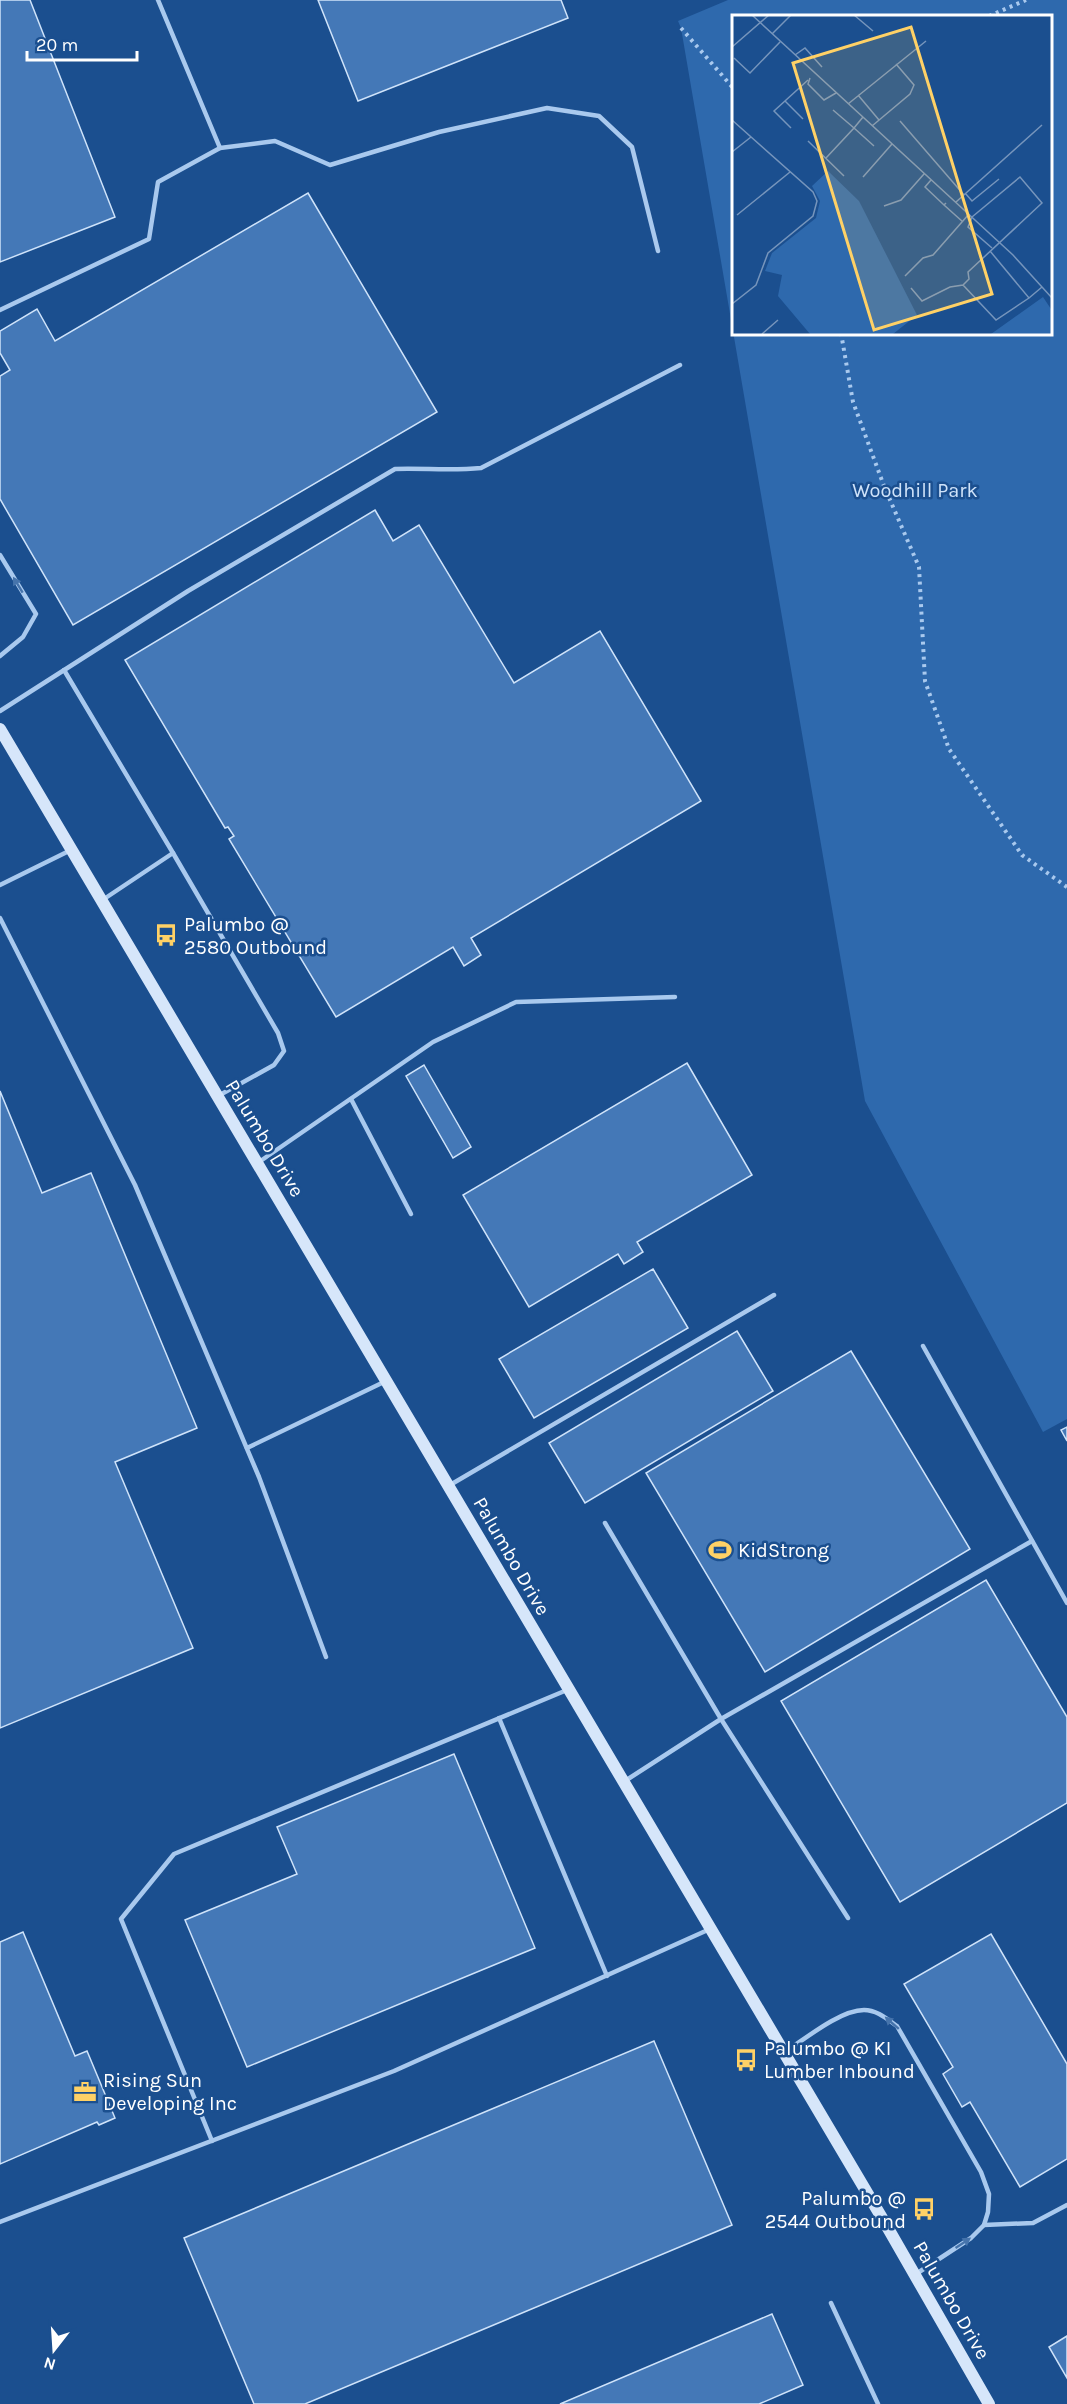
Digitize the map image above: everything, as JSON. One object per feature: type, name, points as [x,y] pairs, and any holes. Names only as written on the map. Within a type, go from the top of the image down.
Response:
[{"type":"street","name":"Palumbo Drive","points":[[0,729],[989,2404]]},
{"type":"lane","points":[[158,0],[220,148]]},
{"type":"lane","points":[[0,310],[149,239],[158,182],[220,148],[275,141],[330,165],[439,132],[547,108],[599,116],[632,147],[658,251]]},
{"type":"lane","points":[[0,711],[188,591],[395,469],[424,468],[449,471],[481,468],[680,365]]},
{"type":"lane","points":[[0,555],[36,614],[23,637],[0,656]]},
{"type":"lane","points":[[64,670],[278,1033],[284,1051],[274,1065],[217,1097]]},
{"type":"lane","points":[[0,885],[71,850]]},
{"type":"lane","points":[[101,901],[173,853]]},
{"type":"lane","points":[[0,918],[135,1185],[247,1448],[326,1657]]},
{"type":"lane","points":[[257,1163],[433,1042],[516,1002],[675,997]]},
{"type":"lane","points":[[351,1099],[411,1214]]},
{"type":"lane","points":[[448,1486],[774,1295]]},
{"type":"lane","points":[[923,1346],[1067,1603]]},
{"type":"lane","points":[[247,1448],[386,1381]]},
{"type":"lane","points":[[605,1523],[721,1719],[848,1918]]},
{"type":"lane","points":[[623,1782],[721,1719],[1032,1541]]},
{"type":"lane","points":[[212,2141],[121,1919],[174,1854],[568,1690]]},
{"type":"lane","points":[[499,1718],[607,1976]]},
{"type":"lane","points":[[0,2222],[394,2071],[710,1929]]},
{"type":"lane","points":[[783,2053],[842,2016],[863,2010],[880,2014],[897,2026],[981,2172],[989,2194],[988,2212],[984,2225],[971,2238],[914,2275]]},
{"type":"lane","points":[[984,2225],[1033,2223],[1067,2205]]},
{"type":"lane","points":[[831,2303],[878,2404]]},
{"type":"path","points":[[991,15],[1026,0]]},
{"type":"path","points":[[681,28],[732,87]]},
{"type":"path","points":[[841,334],[853,402],[884,486],[919,567],[925,681],[949,749],[1022,855],[1067,887]]},
{"type":"green space","name":"Woodhill Park","points":[[728,0],[1067,0],[1067,1419],[1043,1432],[865,1101],[733,334],[1052,334],[1052,15],[732,15],[732,325],[678,21]]},
{"type":"building","points":[[0,0],[30,0],[115,217],[0,262]]},
{"type":"building","points":[[318,0],[561,0],[568,18],[358,101]]},
{"type":"building","points":[[308,193],[437,412],[73,625],[0,499],[0,376],[10,370],[0,353],[0,331],[37,309],[55,341]]},
{"type":"building","points":[[375,510],[393,541],[419,525],[514,683],[600,631],[701,801],[471,938],[481,955],[464,966],[453,947],[336,1017],[229,839],[234,836],[228,827],[225,828],[125,660]]},
{"type":"building","points":[[687,1063],[752,1175],[637,1242],[643,1252],[624,1264],[618,1254],[529,1307],[463,1195]]},
{"type":"building","points":[[424,1065],[471,1147],[453,1158],[406,1076]]},
{"type":"building","points":[[0,1091],[42,1193],[91,1173],[197,1428],[115,1462],[193,1648],[0,1728]]},
{"type":"building","points":[[653,1269],[688,1328],[534,1418],[499,1359]]},
{"type":"building","points":[[737,1331],[773,1391],[585,1503],[549,1443]]},
{"type":"building","points":[[851,1351],[970,1549],[765,1672],[646,1473]]},
{"type":"building","points":[[1067,1427],[1067,1441],[1061,1430]]},
{"type":"building","points":[[986,1580],[1067,1717],[1067,1803],[900,1902],[781,1701]]},
{"type":"building","points":[[454,1754],[535,1948],[247,2067],[185,1920],[297,1874],[277,1827]]},
{"type":"building","points":[[23,1932],[75,2056],[87,2051],[115,2118],[99,2125],[97,2122],[0,2164],[0,1942]]},
{"type":"building","points":[[991,1934],[1067,2064],[1067,2159],[1020,2187],[970,2102],[962,2107],[943,2074],[953,2067],[904,1984]]},
{"type":"building","points":[[654,2041],[732,2225],[305,2404],[254,2404],[184,2238]]},
{"type":"building","points":[[772,2314],[803,2385],[759,2404],[560,2404]]},
{"type":"building","points":[[1067,2336],[1067,2378],[1049,2347]]},
{"type":"place","name":"Palumbo @ 2580 Outbound","points":[[166,935]]},
{"type":"place","name":"KidStrong","points":[[720,1550]]},
{"type":"place","name":"Palumbo @ KI Lumber Inbound","points":[[746,2060]]},
{"type":"place","name":"Rising Sun Developing Inc","points":[[85,2092]]},
{"type":"place","name":"Palumbo @ 2544 Outbound","points":[[924,2209]]}]
